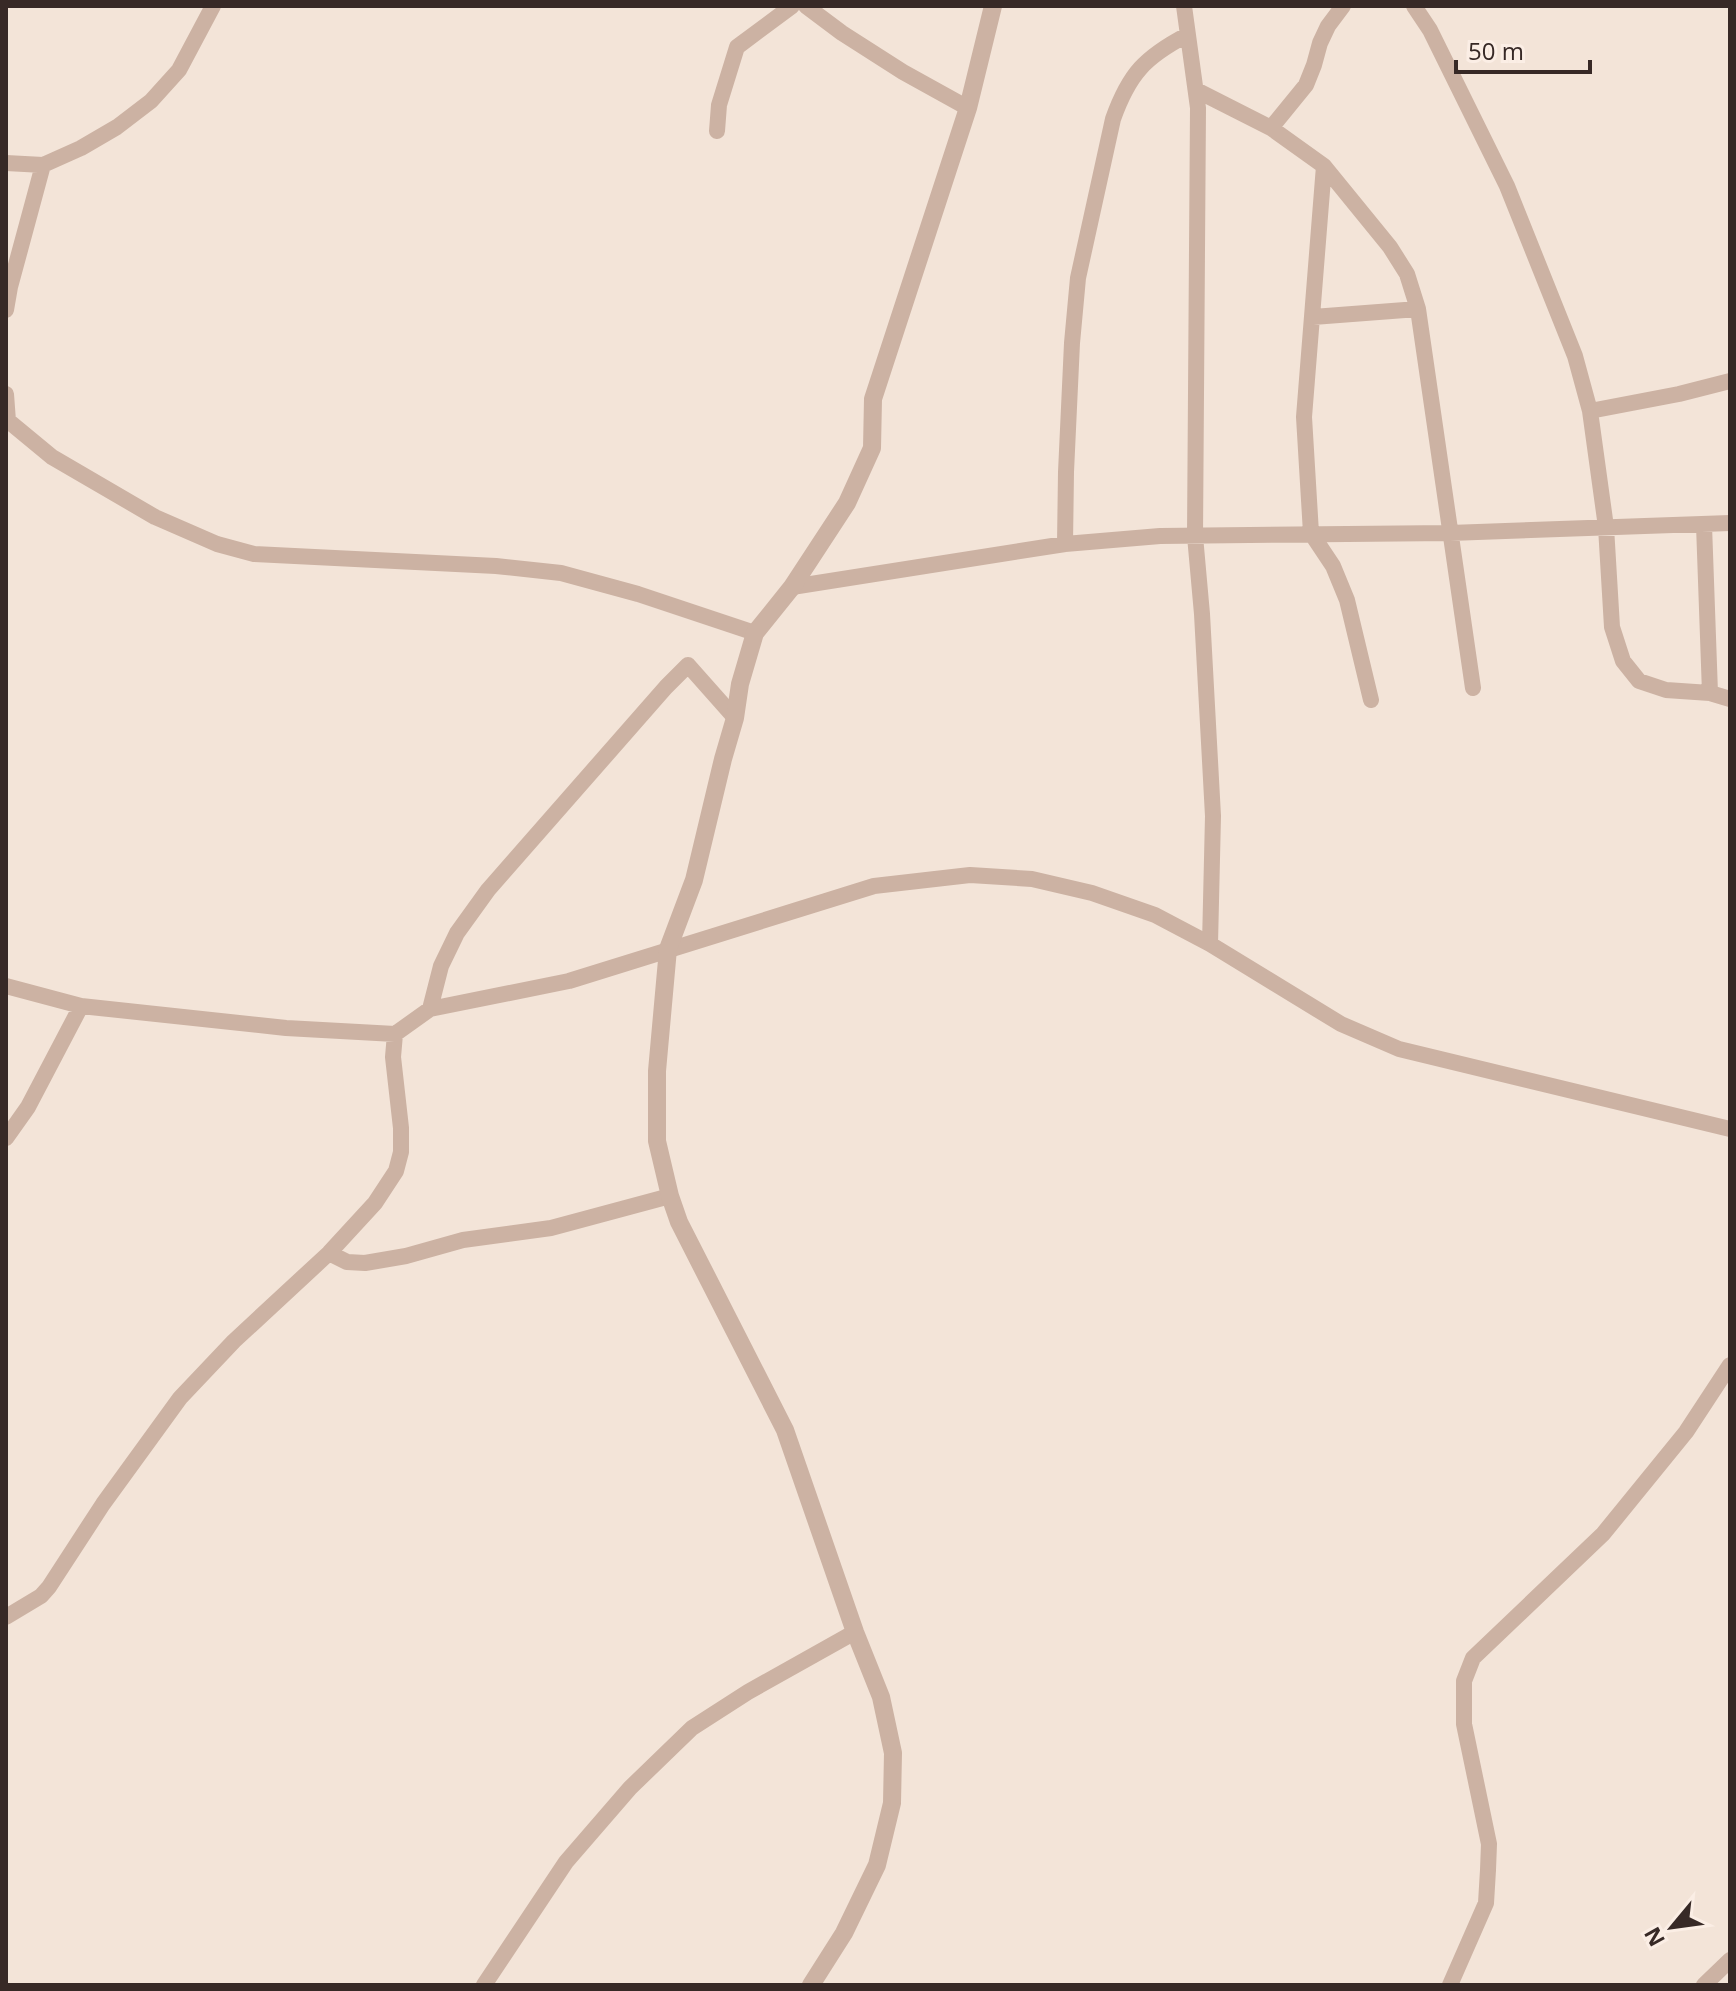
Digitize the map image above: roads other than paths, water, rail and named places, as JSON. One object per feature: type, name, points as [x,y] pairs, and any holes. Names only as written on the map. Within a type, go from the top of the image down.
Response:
[{"type":"street","points":[[6,163],[43,165],[117,127],[151,101],[179,70],[213,6]]},
{"type":"street","points":[[717,131],[719,105],[737,47],[792,6]]},
{"type":"street","points":[[806,6],[903,72],[968,108]]},
{"type":"street","points":[[811,1985],[844,1933],[877,1865],[892,1803],[893,1753],[881,1697],[855,1632],[785,1430],[679,1222],[670,1196],[657,1141],[657,1071],[668,949],[694,880],[755,633],[792,587],[847,503],[872,448],[873,399],[968,108],[993,6]]},
{"type":"street","points":[[1184,6],[1198,108],[1195,536],[1213,816],[1210,944]]},
{"type":"street","points":[[1271,128],[1306,85],[1320,43],[1343,6]]},
{"type":"street","points":[[1414,6],[1430,30],[1507,186],[1575,356],[1590,411],[1606,527],[1612,627],[1623,661],[1639,681],[1666,690],[1710,693],[1730,699]]},
{"type":"street","points":[[1065,544],[1072,343],[1078,278],[1113,119],[1121,96],[1138,69],[1161,49],[1187,35]]},
{"type":"street","points":[[1196,90],[1271,128],[1324,166],[1390,247],[1407,274],[1418,309],[1473,688]]},
{"type":"street","points":[[6,310],[43,165]]},
{"type":"street","points":[[1324,166],[1304,417],[1311,533],[1333,566],[1347,600],[1371,700]]},
{"type":"street","points":[[1313,317],[1418,309]]},
{"type":"street","points":[[1590,411],[1730,381]]},
{"type":"street","points":[[6,394],[7,420],[52,457],[155,517],[217,544],[254,554],[480,565],[561,573],[638,594],[755,633]]},
{"type":"street","points":[[792,587],[1065,544],[1160,536],[1450,533],[1730,523]]},
{"type":"street","points":[[1704,525],[1710,693]]},
{"type":"street","points":[[430,1009],[441,966],[457,933],[488,890],[688,665],[735,718]]},
{"type":"street","points":[[6,986],[81,1006],[286,1028],[395,1034],[430,1009],[569,981],[874,886],[970,875],[1032,879],[1092,893],[1155,915],[1210,944],[1341,1024],[1399,1049],[1730,1129]]},
{"type":"street","points":[[6,1138],[28,1107],[81,1006]]},
{"type":"street","points":[[6,1617],[41,1596],[49,1587],[103,1504],[180,1398],[234,1341],[329,1253],[375,1203],[396,1171],[401,1152],[393,1057],[395,1034]]},
{"type":"street","points":[[329,1253],[347,1262],[365,1263],[406,1256],[463,1240],[551,1228],[670,1196]]},
{"type":"street","points":[[1450,1985],[1486,1903],[1489,1844],[1464,1724],[1464,1681],[1473,1658],[1603,1534],[1686,1432],[1730,1365]]},
{"type":"street","points":[[484,1985],[566,1862],[630,1788],[692,1728],[748,1692],[855,1632]]},
{"type":"street","points":[[1704,1985],[1730,1960]]}]
